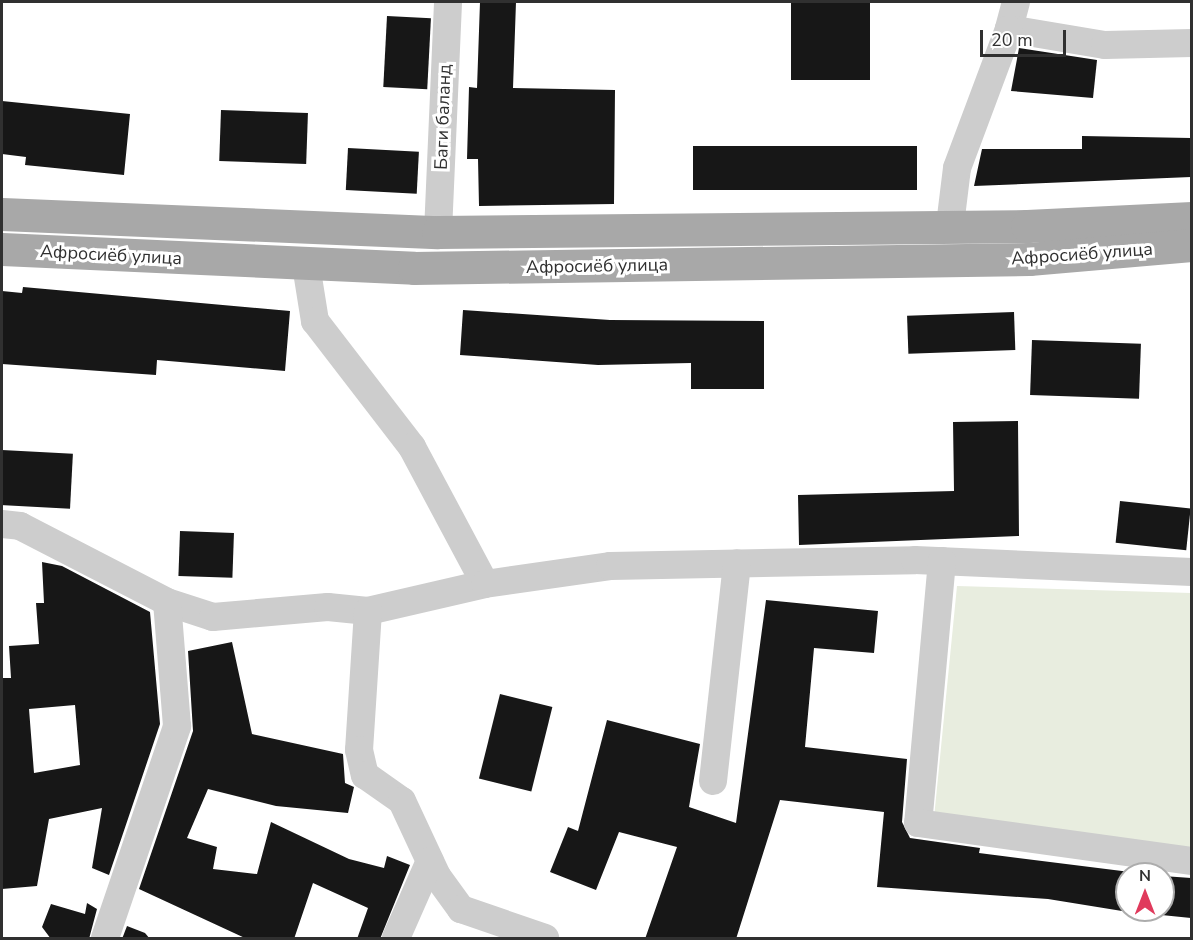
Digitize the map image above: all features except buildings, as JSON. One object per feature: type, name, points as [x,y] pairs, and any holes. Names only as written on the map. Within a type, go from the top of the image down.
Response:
[{"type":"main road","name":"Афросиёб улица","points":[[6,214],[438,232],[950,225],[1191,218]]},
{"type":"main road","points":[[3,249],[6,214]]},
{"type":"main road","name":"Афросиёб улица","points":[[3,249],[306,265],[836,264],[1029,259],[1191,245]]},
{"type":"street","name":"Баги баланд","points":[[438,232],[448,2]]},
{"type":"street","points":[[950,225],[957,168],[1009,28],[1016,2]]},
{"type":"street","points":[[1009,28],[1105,45],[1191,43]]},
{"type":"street","points":[[306,265],[315,321],[412,447],[485,584]]},
{"type":"street","points":[[2,524],[20,526],[167,602],[213,617],[328,607],[368,611],[485,584],[610,566],[942,561],[1191,572]]},
{"type":"street","points":[[942,561],[918,823],[1191,861]]},
{"type":"street","points":[[713,782],[737,563]]},
{"type":"street","points":[[105,939],[177,726],[167,602]]},
{"type":"street","points":[[368,611],[359,750],[365,775],[402,801],[430,861],[461,909],[544,939]]},
{"type":"street","points":[[396,939],[430,861]]},
{"type":"shaded area","points":[[957,586],[1191,593],[1191,853],[934,818]]}]
